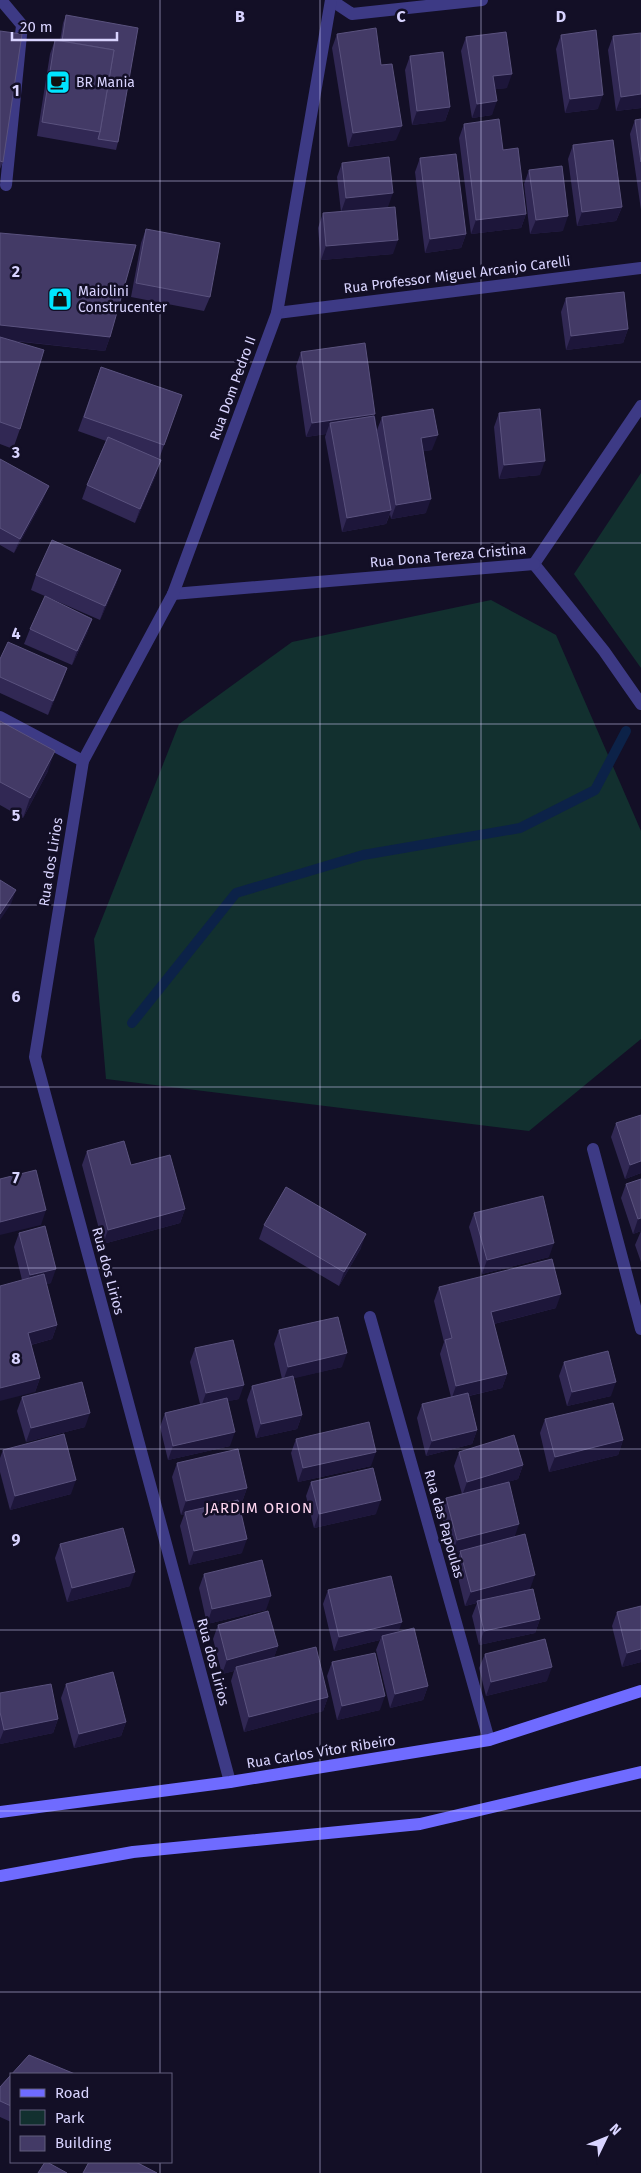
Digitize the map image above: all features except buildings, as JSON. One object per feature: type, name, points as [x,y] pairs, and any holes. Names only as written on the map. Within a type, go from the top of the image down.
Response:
[{"type":"street","points":[[0,0],[22,25],[6,185]]},
{"type":"street","points":[[331,0],[352,14],[482,0]]},
{"type":"street","name":"Rua Dom Pedro II","points":[[83,761],[174,594],[277,313],[331,0]]},
{"type":"street","name":"Rua Professor Miguel Arcanjo Carelli","points":[[277,313],[641,268]]},
{"type":"street","name":"Rua Dona Tereza Cristina","points":[[174,594],[534,564],[641,406]]},
{"type":"street","points":[[534,564],[604,651],[641,704]]},
{"type":"street","points":[[0,717],[83,761]]},
{"type":"street","name":"Rua dos Lirios","points":[[83,761],[35,1057],[230,1782]]},
{"type":"street","points":[[593,1148],[641,1329]]},
{"type":"street","name":"Rua das Papoulas","points":[[370,1317],[489,1740]]},
{"type":"street","name":"Rua Carlos Vítor Ribeiro","points":[[0,1812],[230,1782],[489,1740],[641,1691]]},
{"type":"street","points":[[0,1876],[133,1852],[420,1824],[641,1772]]},
{"type":"green space","points":[[641,473],[641,668],[574,574]]},
{"type":"green space","points":[[491,600],[556,635],[641,831],[641,1039],[529,1131],[106,1079],[94,939],[179,724],[292,642]]},
{"type":"waterway","points":[[132,1023],[236,893],[363,855],[520,828],[595,790],[626,731]]},
{"type":"place","name":"BR Mania","points":[[58,82]]},
{"type":"place","name":"Maiolini Construcenter","points":[[60,299]]},
{"type":"district","name":"JARDIM ORION","points":[[259,1508]]}]
